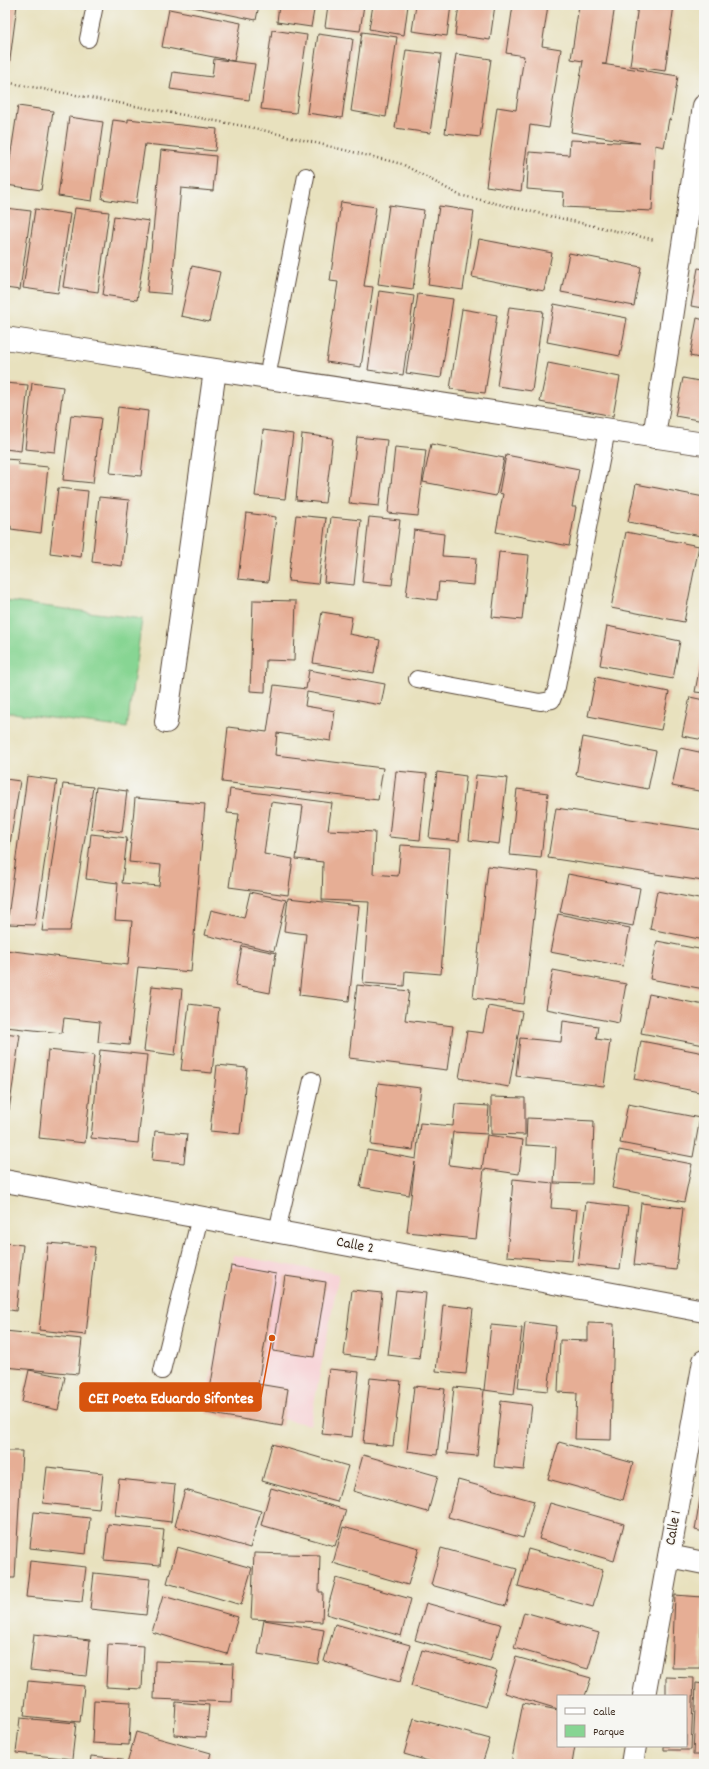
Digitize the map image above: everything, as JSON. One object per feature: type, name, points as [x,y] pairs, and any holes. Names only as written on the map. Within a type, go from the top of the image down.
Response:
[{"type":"street","points":[[654,437],[704,106]]},
{"type":"street","points":[[5,338],[704,444]]},
{"type":"street","points":[[166,722],[215,370]]},
{"type":"street","name":"Calle 2","points":[[5,1181],[704,1311]]},
{"type":"street","name":"Calle 1","points":[[644,1695],[704,1361]]},
{"type":"street","points":[[669,1556],[704,1563]]},
{"type":"street","points":[[632,1764],[635,1747]]},
{"type":"lane","points":[[88,39],[95,5]]},
{"type":"lane","points":[[267,378],[306,176]]},
{"type":"lane","points":[[416,679],[540,702],[552,700],[557,687],[608,430]]},
{"type":"lane","points":[[277,1231],[312,1080]]},
{"type":"lane","points":[[162,1371],[200,1217]]},
{"type":"path","points":[[5,82],[254,128],[387,160],[402,164],[459,195],[683,246]]},
{"type":"shaded area","points":[[233,1255],[339,1274],[310,1425],[206,1402]]},
{"type":"green space","points":[[5,601],[142,619],[127,728],[5,712]]},
{"type":"building","points":[[5,5],[17,5],[9,67],[5,66]]},
{"type":"building","points":[[183,5],[259,5],[256,20]]},
{"type":"building","points":[[279,5],[315,5],[311,27],[277,22]]},
{"type":"building","points":[[328,5],[364,5],[360,31],[325,27]]},
{"type":"building","points":[[373,5],[408,5],[404,35],[369,29]]},
{"type":"building","points":[[416,5],[451,5],[447,36],[412,31]]},
{"type":"building","points":[[459,5],[495,5],[490,40],[455,35]]},
{"type":"building","points":[[513,5],[548,5],[542,46],[561,49],[549,128],[530,125],[521,191],[486,186],[497,107],[516,110],[524,56],[506,53]]},
{"type":"building","points":[[579,5],[615,5],[606,64],[602,64],[678,76],[671,120],[669,119],[664,147],[655,145],[652,211],[563,207],[564,192],[527,189],[529,152],[569,155],[570,140],[640,143],[571,132],[583,61],[571,59]]},
{"type":"building","points":[[638,5],[674,5],[665,71],[630,66]]},
{"type":"building","points":[[169,9],[241,23],[234,61],[162,47]]},
{"type":"building","points":[[272,30],[307,35],[296,113],[261,109]]},
{"type":"building","points":[[362,32],[397,37],[386,117],[351,111]]},
{"type":"building","points":[[318,34],[353,39],[342,118],[307,113]]},
{"type":"building","points":[[406,50],[441,54],[430,133],[395,128]]},
{"type":"building","points":[[456,54],[491,59],[480,137],[445,133]]},
{"type":"building","points":[[214,59],[255,64],[249,100],[170,89],[173,72],[212,77]]},
{"type":"building","points":[[18,106],[53,111],[41,190],[6,185]]},
{"type":"building","points":[[69,117],[103,122],[92,201],[58,196]]},
{"type":"building","points":[[128,119],[217,129],[215,151],[145,144],[136,204],[102,199],[113,120],[128,122]]},
{"type":"building","points":[[161,150],[216,156],[213,191],[181,188],[171,294],[147,292]]},
{"type":"building","points":[[341,202],[376,207],[364,286],[373,287],[361,367],[326,362],[338,282],[330,281]]},
{"type":"building","points":[[389,205],[424,210],[413,289],[378,284]]},
{"type":"building","points":[[439,206],[474,211],[463,290],[428,285]]},
{"type":"building","points":[[5,208],[31,211],[20,290],[5,288]]},
{"type":"building","points":[[75,208],[109,212],[98,292],[63,287]]},
{"type":"building","points":[[35,209],[70,214],[58,293],[23,288]]},
{"type":"building","points":[[114,216],[149,221],[137,300],[103,295]]},
{"type":"building","points":[[479,239],[552,253],[544,291],[472,277]]},
{"type":"building","points":[[569,253],[641,267],[634,306],[561,292]]},
{"type":"building","points":[[192,266],[220,272],[209,322],[181,316]]},
{"type":"building","points":[[698,268],[704,269],[704,308],[691,306]]},
{"type":"building","points":[[379,291],[414,296],[403,375],[368,370]]},
{"type":"building","points":[[418,294],[453,299],[441,378],[406,373]]},
{"type":"building","points":[[554,304],[627,318],[620,356],[547,342]]},
{"type":"building","points":[[509,307],[543,311],[532,391],[497,386]]},
{"type":"building","points":[[462,309],[497,315],[485,393],[450,389]]},
{"type":"building","points":[[697,318],[704,320],[704,359],[690,356]]},
{"type":"building","points":[[548,363],[620,377],[613,416],[540,402]]},
{"type":"building","points":[[683,378],[704,382],[704,421],[675,416]]},
{"type":"building","points":[[5,383],[28,385],[21,451],[5,449]]},
{"type":"building","points":[[32,383],[63,387],[55,452],[25,449]]},
{"type":"building","points":[[118,407],[148,411],[141,476],[110,473]]},
{"type":"building","points":[[71,415],[101,418],[93,483],[63,480]]},
{"type":"building","points":[[263,430],[293,434],[285,499],[255,496]]},
{"type":"building","points":[[302,434],[333,438],[325,503],[296,500]]},
{"type":"building","points":[[357,437],[387,440],[379,506],[349,503]]},
{"type":"building","points":[[431,444],[504,458],[496,496],[423,482]]},
{"type":"building","points":[[395,447],[426,450],[418,516],[388,513]]},
{"type":"building","points":[[506,455],[579,469],[572,507],[576,507],[569,546],[496,532],[503,494],[499,493]]},
{"type":"building","points":[[5,459],[19,460],[18,464],[48,467],[41,533],[11,529],[11,526],[5,525]]},
{"type":"building","points":[[636,484],[704,497],[704,520],[701,536],[628,522]]},
{"type":"building","points":[[58,488],[88,491],[81,557],[50,553]]},
{"type":"building","points":[[99,497],[129,500],[122,566],[92,562]]},
{"type":"building","points":[[246,513],[276,517],[268,582],[238,579]]},
{"type":"building","points":[[296,515],[326,518],[318,584],[288,581]]},
{"type":"building","points":[[331,517],[361,520],[354,585],[324,582]]},
{"type":"building","points":[[369,517],[400,520],[392,585],[362,582]]},
{"type":"building","points":[[414,530],[444,534],[442,556],[476,558],[474,585],[439,582],[437,600],[406,596]]},
{"type":"building","points":[[626,532],[699,546],[684,622],[611,608]]},
{"type":"building","points":[[499,552],[529,555],[522,620],[492,617]]},
{"type":"building","points":[[253,600],[296,601],[294,661],[266,660],[265,692],[250,691]]},
{"type":"building","points":[[322,612],[352,617],[349,634],[380,640],[374,673],[313,663]]},
{"type":"building","points":[[607,626],[680,641],[673,679],[600,665]]},
{"type":"building","points":[[702,654],[704,654],[704,693],[695,692]]},
{"type":"building","points":[[309,670],[385,684],[381,705],[307,692],[305,706],[335,711],[331,741],[277,733],[275,755],[383,768],[378,800],[222,782],[228,727],[267,732],[274,685],[306,689]]},
{"type":"building","points":[[596,677],[669,692],[661,730],[588,716]]},
{"type":"building","points":[[690,697],[704,700],[704,740],[682,736]]},
{"type":"building","points":[[583,737],[656,751],[648,789],[576,775]]},
{"type":"building","points":[[680,748],[704,753],[704,792],[672,786]]},
{"type":"building","points":[[396,771],[427,774],[420,840],[389,837]]},
{"type":"building","points":[[437,772],[466,776],[459,841],[429,838]]},
{"type":"building","points":[[476,775],[507,778],[499,844],[469,840]]},
{"type":"building","points":[[27,776],[57,780],[35,925],[7,924]]},
{"type":"building","points":[[5,779],[20,781],[6,869],[5,869]]},
{"type":"building","points":[[63,784],[93,787],[70,931],[42,931]]},
{"type":"building","points":[[96,787],[127,791],[122,832],[91,828]]},
{"type":"building","points":[[230,789],[332,803],[328,830],[375,832],[373,874],[398,876],[401,845],[450,848],[441,974],[405,971],[404,986],[363,983],[369,902],[322,900],[323,862],[296,859],[303,806],[271,802],[264,854],[293,859],[288,895],[229,887],[239,814],[227,813]]},
{"type":"building","points":[[517,789],[548,793],[541,858],[510,855]]},
{"type":"building","points":[[135,798],[205,804],[191,972],[138,967],[129,1045],[98,1042],[100,1022],[64,1018],[62,1033],[5,1027],[5,950],[128,965],[132,921],[115,920],[118,883],[86,879],[91,834],[127,838],[122,883],[159,886],[161,865],[129,862]]},
{"type":"building","points":[[556,808],[704,830],[703,881],[548,858]]},
{"type":"building","points":[[488,866],[539,872],[524,1004],[473,998]]},
{"type":"building","points":[[568,874],[640,888],[633,926],[560,912]]},
{"type":"building","points":[[657,891],[704,900],[704,940],[650,929]]},
{"type":"building","points":[[250,892],[286,900],[274,951],[205,935],[211,910],[244,918]]},
{"type":"building","points":[[288,898],[359,906],[349,1001],[299,995],[306,934],[284,931]]},
{"type":"building","points":[[558,914],[630,928],[623,966],[550,952]]},
{"type":"building","points":[[657,941],[704,950],[704,989],[650,979]]},
{"type":"building","points":[[242,946],[276,953],[270,993],[235,986]]},
{"type":"building","points":[[553,970],[626,984],[619,1023],[546,1009]]},
{"type":"building","points":[[357,985],[409,991],[405,1020],[453,1026],[447,1070],[349,1058]]},
{"type":"building","points":[[152,986],[182,989],[175,1055],[144,1051]]},
{"type":"building","points":[[649,994],[704,1005],[704,1045],[641,1033]]},
{"type":"building","points":[[189,1004],[219,1008],[212,1073],[181,1070]]},
{"type":"building","points":[[488,1006],[522,1012],[509,1087],[459,1078],[467,1031],[483,1033]]},
{"type":"building","points":[[563,1021],[598,1026],[596,1039],[610,1041],[604,1086],[516,1076],[520,1038],[561,1042]]},
{"type":"building","points":[[5,1033],[20,1035],[9,1110],[5,1110]]},
{"type":"building","points":[[641,1041],[704,1053],[704,1093],[634,1079]]},
{"type":"building","points":[[48,1050],[94,1055],[85,1143],[39,1138]]},
{"type":"building","points":[[100,1050],[147,1055],[138,1143],[91,1138]]},
{"type":"building","points":[[217,1065],[247,1068],[240,1134],[210,1131]]},
{"type":"building","points":[[378,1083],[421,1088],[413,1150],[371,1145]]},
{"type":"building","points":[[491,1097],[525,1098],[525,1135],[491,1134]]},
{"type":"building","points":[[455,1104],[489,1106],[487,1134],[453,1132],[449,1165],[482,1169],[487,1135],[523,1140],[519,1174],[484,1169],[476,1239],[407,1232],[415,1162],[409,1195],[360,1187],[367,1150],[416,1159],[420,1123],[453,1126]]},
{"type":"building","points":[[628,1104],[700,1118],[693,1157],[620,1143]]},
{"type":"building","points":[[527,1118],[594,1121],[592,1184],[554,1183],[556,1147],[526,1145]]},
{"type":"building","points":[[155,1131],[187,1134],[184,1163],[152,1160]]},
{"type":"building","points":[[619,1150],[692,1164],[684,1202],[612,1188]]},
{"type":"building","points":[[513,1179],[553,1183],[551,1208],[577,1210],[572,1261],[507,1256]]},
{"type":"building","points":[[586,1202],[628,1207],[620,1269],[578,1264]]},
{"type":"building","points":[[641,1203],[683,1208],[676,1270],[634,1265]]},
{"type":"building","points":[[5,1243],[23,1245],[16,1311],[5,1309]]},
{"type":"building","points":[[48,1243],[95,1247],[86,1335],[39,1330]]},
{"type":"building","points":[[231,1266],[276,1274],[258,1384],[288,1389],[282,1426],[206,1413]]},
{"type":"building","points":[[285,1276],[326,1282],[314,1357],[273,1351]]},
{"type":"building","points":[[352,1290],[382,1293],[375,1359],[344,1355]]},
{"type":"building","points":[[396,1290],[426,1293],[419,1359],[388,1355]]},
{"type":"building","points":[[443,1305],[473,1308],[466,1374],[436,1371]]},
{"type":"building","points":[[525,1322],[556,1326],[548,1391],[518,1388]]},
{"type":"building","points":[[588,1323],[614,1324],[611,1440],[575,1439],[577,1393],[558,1392],[560,1340],[588,1341]]},
{"type":"building","points":[[491,1325],[522,1328],[514,1394],[484,1390]]},
{"type":"building","points":[[5,1331],[82,1339],[78,1374],[5,1367]]},
{"type":"building","points":[[329,1369],[359,1372],[352,1437],[322,1434]]},
{"type":"building","points":[[29,1370],[65,1377],[58,1410],[22,1402]]},
{"type":"building","points":[[370,1378],[401,1381],[393,1446],[363,1443]]},
{"type":"building","points":[[414,1386],[445,1389],[437,1455],[407,1451]]},
{"type":"building","points":[[454,1387],[484,1390],[477,1456],[447,1453]]},
{"type":"building","points":[[501,1401],[532,1405],[524,1470],[494,1467]]},
{"type":"building","points":[[559,1442],[633,1463],[623,1500],[548,1479]]},
{"type":"building","points":[[272,1444],[348,1466],[337,1502],[262,1481]]},
{"type":"building","points":[[5,1451],[22,1451],[15,1578],[5,1578]]},
{"type":"building","points":[[363,1455],[438,1476],[428,1512],[353,1491]]},
{"type":"building","points":[[47,1467],[103,1473],[99,1509],[43,1503]]},
{"type":"building","points":[[119,1479],[175,1485],[171,1522],[115,1515]]},
{"type":"building","points":[[458,1480],[534,1501],[523,1538],[448,1517]]},
{"type":"building","points":[[704,1480],[704,1532],[695,1530]]},
{"type":"building","points":[[271,1488],[346,1510],[335,1546],[261,1525]]},
{"type":"building","points":[[185,1490],[261,1511],[250,1548],[175,1526]]},
{"type":"building","points":[[550,1503],[624,1524],[614,1561],[539,1539]]},
{"type":"building","points":[[34,1512],[90,1518],[86,1554],[30,1548]]},
{"type":"building","points":[[108,1524],[164,1530],[160,1565],[104,1560]]},
{"type":"building","points":[[343,1527],[419,1548],[408,1585],[333,1563]]},
{"type":"building","points":[[177,1547],[252,1568],[241,1605],[167,1583]]},
{"type":"building","points":[[441,1548],[517,1569],[506,1606],[431,1585]]},
{"type":"building","points":[[528,1549],[603,1570],[593,1607],[518,1586]]},
{"type":"building","points":[[254,1553],[320,1555],[319,1592],[323,1592],[322,1622],[251,1619]]},
{"type":"building","points":[[30,1561],[86,1567],[82,1602],[26,1597]]},
{"type":"building","points":[[94,1573],[150,1579],[146,1615],[90,1609]]},
{"type":"building","points":[[336,1578],[411,1599],[401,1636],[326,1614]]},
{"type":"building","points":[[675,1595],[702,1597],[700,1668],[672,1668]]},
{"type":"building","points":[[163,1596],[238,1617],[227,1654],[152,1632]]},
{"type":"building","points":[[426,1603],[501,1624],[490,1661],[415,1640]]},
{"type":"building","points":[[524,1612],[599,1633],[588,1669],[514,1648]]},
{"type":"building","points":[[264,1620],[324,1630],[318,1664],[258,1654]]},
{"type":"building","points":[[335,1624],[410,1645],[400,1682],[324,1661]]},
{"type":"building","points":[[34,1634],[90,1640],[86,1676],[30,1670]]},
{"type":"building","points":[[108,1644],[144,1646],[142,1689],[106,1687]]},
{"type":"building","points":[[422,1650],[497,1671],[486,1707],[411,1686]]},
{"type":"building","points":[[703,1653],[704,1675],[702,1675]]},
{"type":"building","points":[[516,1657],[591,1678],[585,1695],[557,1695],[557,1709],[505,1693]]},
{"type":"building","points":[[155,1661],[234,1664],[232,1702],[154,1699]]},
{"type":"building","points":[[666,1677],[694,1678],[691,1750],[664,1750],[664,1747],[687,1747],[687,1695],[666,1695]]},
{"type":"building","points":[[28,1681],[84,1686],[80,1722],[24,1716]]},
{"type":"building","points":[[696,1683],[704,1684],[704,1755],[693,1755]]},
{"type":"building","points":[[94,1700],[131,1702],[129,1745],[92,1743]]},
{"type":"building","points":[[176,1702],[209,1705],[206,1737],[174,1735]]},
{"type":"building","points":[[523,1703],[557,1710],[557,1747],[575,1747],[572,1764],[511,1764]]},
{"type":"building","points":[[20,1718],[76,1723],[72,1759],[16,1753]]},
{"type":"building","points":[[414,1718],[490,1739],[482,1764],[439,1764],[404,1754]]},
{"type":"building","points":[[136,1732],[211,1753],[208,1764],[127,1764]]},
{"type":"building","points":[[91,1756],[122,1759],[121,1764],[90,1764]]},
{"type":"place","name":"CEI Poeta Eduardo Sifontes","points":[[272,1338]]}]
